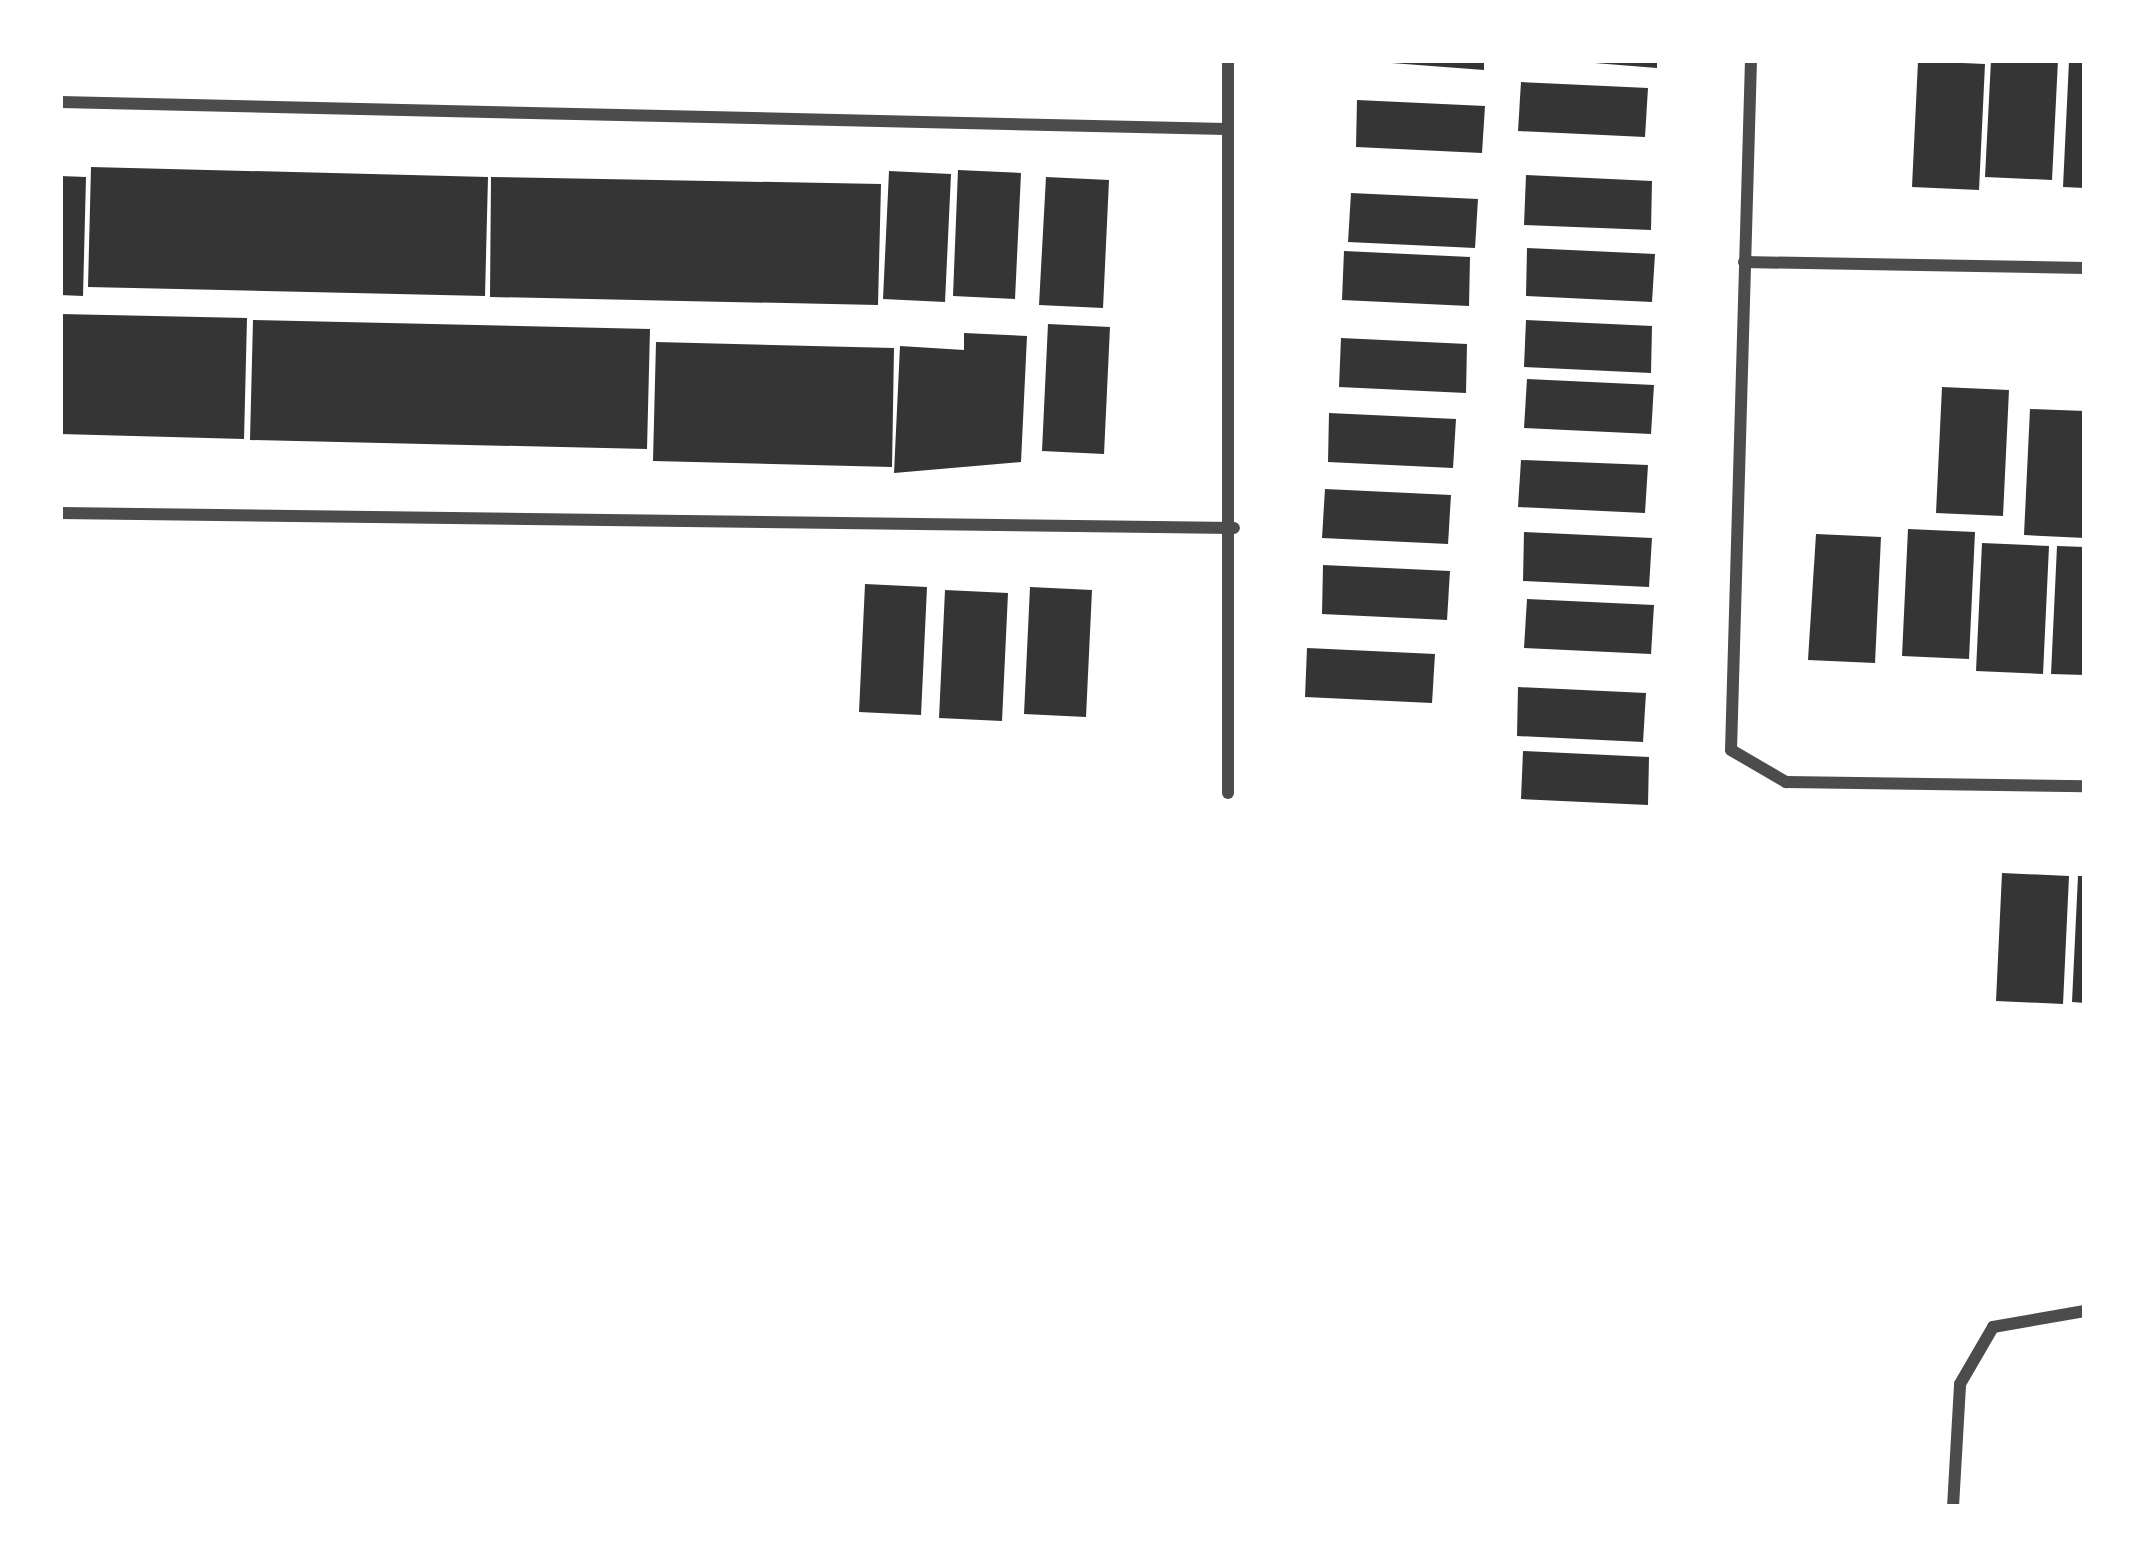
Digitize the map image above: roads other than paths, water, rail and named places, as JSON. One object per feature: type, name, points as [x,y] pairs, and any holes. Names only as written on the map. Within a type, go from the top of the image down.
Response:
[{"type":"street","points":[[1228,60],[1234,528],[1228,793]]},
{"type":"street","points":[[1751,60],[1731,749],[1786,782],[2085,786]]},
{"type":"street","points":[[60,102],[1226,129]]},
{"type":"street","points":[[1744,262],[2085,268]]},
{"type":"street","points":[[60,513],[1234,528]]},
{"type":"street","points":[[1952,1507],[1960,1384],[1993,1327],[2085,1311]]}]
